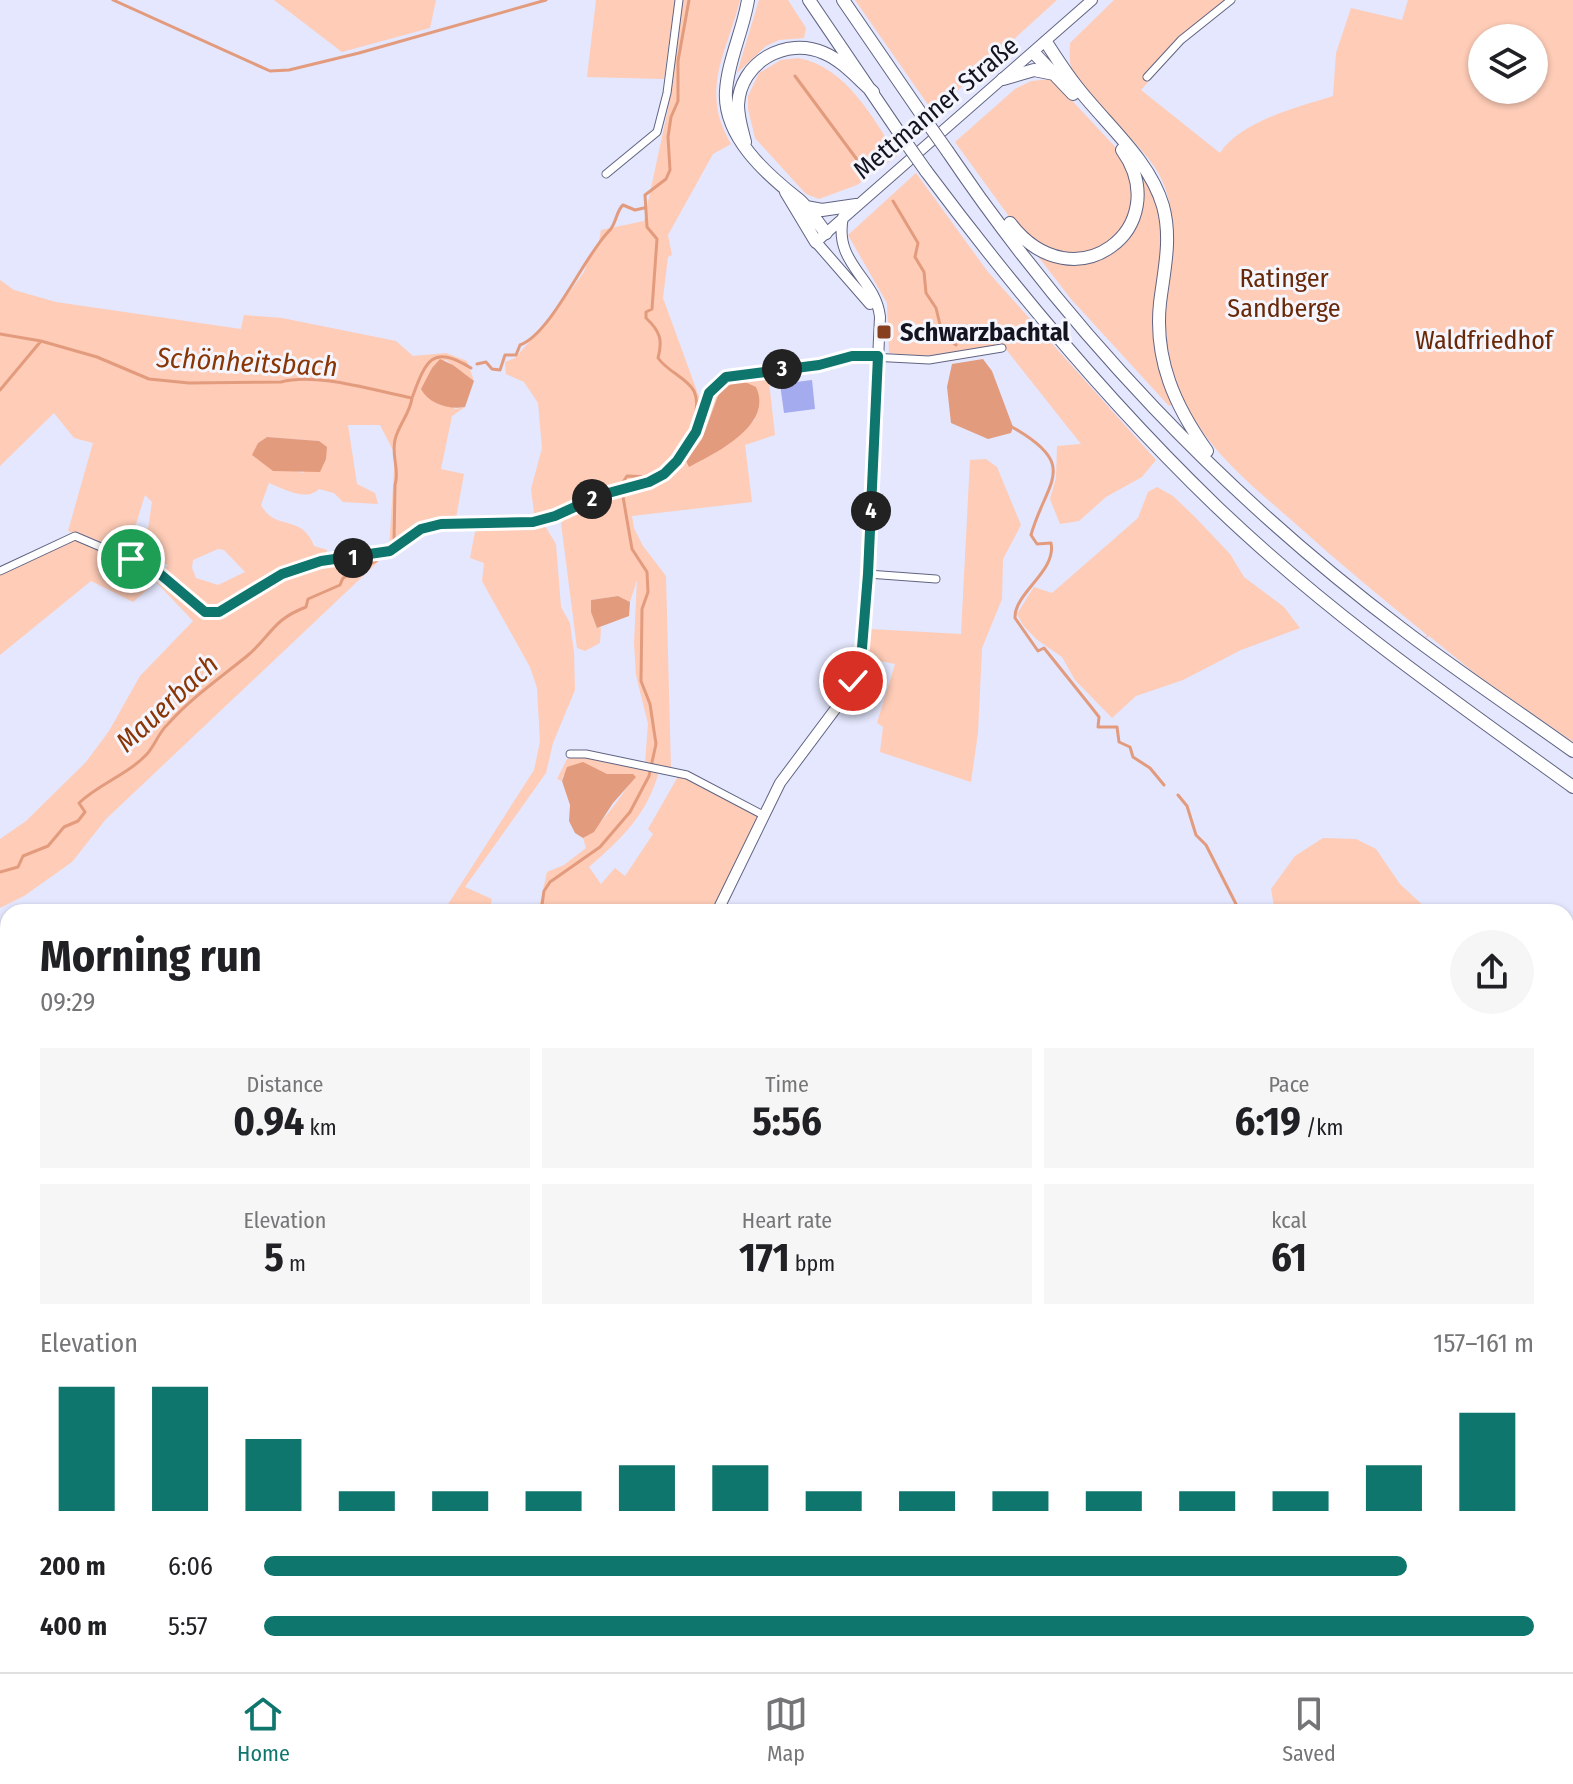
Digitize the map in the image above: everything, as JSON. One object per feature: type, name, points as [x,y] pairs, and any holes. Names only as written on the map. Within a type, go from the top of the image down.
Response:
[{"type":"highway","points":[[748,0],[728,73],[726,99],[732,129],[821,238]]},
{"type":"highway","points":[[809,0],[926,171],[1002,273],[1089,373],[1217,506],[1310,589],[1413,671],[1573,787]]},
{"type":"highway","points":[[843,0],[966,179],[1052,293],[1140,393],[1227,480],[1400,628],[1573,751]]},
{"type":"highway","points":[[1046,42],[1072,82],[1143,166],[1159,194],[1167,229],[1159,328],[1164,370],[1173,398],[1187,424],[1227,480]]},
{"type":"highway","points":[[746,145],[738,113],[742,86],[756,64],[772,53],[797,48],[825,53],[873,92]]},
{"type":"highway","points":[[966,179],[977,181],[1026,242],[1054,257],[1086,258],[1109,248],[1123,235],[1137,202],[1134,171],[1116,142],[1034,53]]},
{"type":"highway","points":[[1003,79],[1034,70],[1054,74]]},
{"type":"highway","points":[[786,192],[806,207],[822,210],[856,205]]},
{"type":"highway","points":[[806,207],[821,238]]},
{"type":"main road","name":"Mettmanner Straße","points":[[821,238],[1092,0]]},
{"type":"main road","points":[[721,904],[780,783],[823,729],[853,681],[862,648],[879,307],[840,242],[843,217]]},
{"type":"main road","points":[[821,238],[859,277]]},
{"type":"main road","points":[[821,238],[869,301],[879,328]]},
{"type":"street","points":[[606,174],[657,132],[667,93],[679,0]]},
{"type":"street","points":[[1147,77],[1181,40],[1231,0]]},
{"type":"street","points":[[0,571],[75,536],[150,568],[195,606],[211,614],[282,574],[321,561],[390,551],[421,529],[441,524],[533,522],[658,478],[677,461],[696,432],[709,393],[726,377],[819,365],[852,356],[929,360],[1002,348]]},
{"type":"street","points":[[868,574],[936,579]]},
{"type":"street","points":[[570,754],[586,754],[656,768],[703,782],[763,815]]},
{"type":"green space","points":[[274,0],[436,0],[430,28],[342,52]]},
{"type":"green space","points":[[596,0],[675,0],[664,79],[587,77]]},
{"type":"green space","points":[[682,0],[740,0],[716,89],[717,106],[731,144],[713,154],[668,235],[672,255],[668,257],[663,298],[702,405],[694,431],[667,469],[656,476],[535,520],[531,489],[542,448],[538,403],[524,382],[506,374],[505,362],[515,358],[549,320],[584,272],[599,242],[601,230],[644,221],[669,104]]},
{"type":"green space","points":[[759,0],[788,0],[806,28],[804,38],[779,40],[766,46],[737,73]]},
{"type":"green space","points":[[855,0],[1057,0],[945,102],[950,110],[938,119]]},
{"type":"green space","points":[[1114,0],[1236,0],[1186,40],[1141,90],[1220,153],[1229,142],[1256,124],[1287,110],[1333,96],[1336,53],[1351,8],[1402,20],[1408,0],[1573,0],[1573,742],[1477,675],[1429,636],[1424,639],[1427,635],[1250,484],[1210,441],[1180,391],[1171,362],[1166,330],[1172,252],[1167,193],[1151,161],[1085,90],[1070,64],[1070,43]]},
{"type":"green space","points":[[798,58],[815,63],[844,82],[868,110],[897,156],[857,185],[819,199],[806,194],[755,138],[748,109],[748,96],[759,73],[781,60]]},
{"type":"green space","points":[[1052,79],[1118,150],[1132,178],[1131,210],[1116,236],[1092,252],[1062,256],[1021,233],[955,142],[1015,89],[1031,81]]},
{"type":"green space","points":[[1130,158],[1152,186],[1163,225],[1157,308],[1173,404],[1169,406],[1071,299],[1037,255],[1066,264],[1101,257],[1129,222],[1140,200],[1137,174]]},
{"type":"green space","points":[[916,173],[988,272],[1156,460],[1142,477],[1106,497],[1079,521],[1060,524],[1050,499],[1056,478],[1057,446],[1081,444],[1001,343],[945,355],[889,353],[887,303],[848,235]]},
{"type":"green space","points":[[0,280],[14,290],[56,302],[241,329],[244,315],[282,318],[396,341],[413,356],[446,353],[467,361],[474,381],[446,360],[432,368],[426,383],[455,409],[465,407],[452,416],[441,469],[464,474],[456,518],[420,527],[389,550],[395,454],[380,425],[348,425],[357,484],[375,493],[378,504],[343,502],[334,493],[319,489],[308,494],[295,493],[269,483],[261,505],[274,518],[303,529],[314,546],[327,550],[322,564],[378,557],[379,561],[106,819],[72,862],[24,896],[8,904],[0,904],[0,839],[26,821],[86,762],[109,731],[140,676],[193,621],[156,582],[133,602],[91,581],[0,655],[0,575],[71,540],[81,540],[155,581],[168,565],[144,556],[152,502],[145,495],[127,553],[68,531],[93,443],[74,438],[54,413],[0,466]],"holes":[[[267,437],[319,441],[303,473],[253,455],[258,443]],[[218,549],[224,550],[245,572],[218,585],[196,578],[193,560]]]},
{"type":"green space","points":[[768,373],[775,435],[745,445],[752,502],[632,516],[643,546],[666,576],[671,769],[645,764],[648,724],[636,675],[634,643],[637,580],[630,602],[618,596],[591,600],[597,627],[601,628],[600,643],[585,651],[577,648],[561,523],[585,505],[638,492],[660,481],[681,456],[704,409],[721,384],[735,376]],"holes":[[[719,393],[755,419],[734,439],[686,461],[702,439]]]},
{"type":"green space","points":[[986,459],[997,467],[1021,525],[1003,559],[1002,599],[982,648],[978,733],[971,782],[880,752],[883,727],[877,723],[895,664],[865,658],[870,629],[961,634],[970,460]]},
{"type":"green space","points":[[1157,487],[1173,496],[1195,517],[1230,554],[1244,577],[1284,607],[1300,628],[1241,650],[1183,680],[1136,696],[1112,718],[1075,680],[1062,657],[1036,639],[1017,614],[1034,587],[1052,593],[1138,518],[1148,492]]},
{"type":"green space","points":[[545,526],[556,544],[561,607],[570,623],[574,653],[575,690],[553,743],[546,773],[465,887],[492,899],[491,904],[448,904],[534,770],[540,742],[537,688],[530,667],[482,581],[484,563],[470,558],[476,527]]},
{"type":"green space","points":[[586,755],[656,770],[658,775],[653,790],[631,826],[589,867],[601,884],[615,868],[625,876],[653,834],[648,829],[680,773],[748,808],[759,817],[718,904],[540,904],[547,872],[564,865],[586,848],[583,838],[612,808],[633,774],[563,775],[562,781],[557,779],[567,759]]},
{"type":"green space","points":[[1323,838],[1356,839],[1376,849],[1400,884],[1421,904],[1274,904],[1271,889],[1295,856]]},
{"type":"shaded area","points":[[440,359],[474,381],[465,407],[440,405],[429,399],[421,389]]},
{"type":"shaded area","points":[[983,359],[992,371],[1013,427],[1011,433],[988,439],[951,423],[947,387],[952,364]]},
{"type":"shaded area","points":[[743,381],[756,387],[759,401],[757,414],[750,425],[727,446],[689,467],[686,461],[702,439],[719,393],[724,386]]},
{"type":"shaded area","points":[[267,437],[319,441],[327,447],[320,472],[273,471],[252,455],[258,443]]},
{"type":"shaded area","points":[[618,596],[630,602],[629,616],[597,628],[591,612],[591,600]]},
{"type":"shaded area","points":[[583,762],[607,774],[633,774],[636,777],[613,803],[594,832],[583,838],[575,833],[569,821],[570,805],[562,781],[567,767]]},
{"type":"building","points":[[812,380],[815,409],[784,413],[780,384]]},
{"type":"waterway","points":[[113,0],[270,71],[289,70],[359,53],[546,0]]},
{"type":"waterway","points":[[542,904],[544,891],[550,882],[600,847],[630,812],[649,776],[656,744],[650,704],[641,681],[642,609],[648,592],[647,572],[632,549],[621,485],[627,476],[650,476],[665,466],[681,447],[696,412],[694,391],[658,358],[659,336],[646,318],[646,312],[652,309],[657,239],[647,227],[645,195],[666,179],[670,170],[668,137],[671,117],[678,101],[678,61],[689,0]]},
{"type":"waterway","points":[[795,76],[867,173]]},
{"type":"waterway","points":[[893,201],[918,243],[915,257],[924,272],[926,293],[936,308],[942,333],[956,345]]},
{"type":"waterway","name":"Schönheitsbach","points":[[477,364],[486,362],[492,369],[500,370],[505,355],[516,355],[520,345],[532,338],[555,311],[623,205],[635,210],[644,208]]},
{"type":"waterway","name":"Schönheitsbach","points":[[0,334],[41,341],[97,357],[149,379],[189,383],[311,379],[412,398],[432,360],[447,357],[471,368]]},
{"type":"waterway","points":[[0,390],[41,341]]},
{"type":"waterway","name":"Mauerbach","points":[[394,542],[397,474],[394,446],[412,398]]},
{"type":"waterway","points":[[1012,427],[1046,453],[1053,475],[1031,535],[1037,544],[1051,543],[1051,553],[1048,563],[1021,600],[1015,618],[1038,651],[1044,648],[1099,717],[1098,727],[1117,727],[1119,742],[1130,747],[1133,757],[1150,768],[1164,785]]},
{"type":"waterway","name":"Mauerbach","points":[[0,872],[18,867],[23,856],[48,846],[64,827],[78,821],[85,812],[79,803],[139,762],[177,715],[247,656],[286,617],[306,607],[308,599],[340,585],[343,578],[376,561]]},
{"type":"waterway","points":[[1178,795],[1187,806],[1196,835],[1206,845],[1236,904]]},
{"type":"place","name":"Schwarzbachtal","points":[[884,332]]},
{"type":"route","points":[[131,559],[160,574],[195,606],[211,614],[219,612],[282,574],[321,561],[381,554],[421,529],[441,524],[533,522],[555,516],[601,495],[658,478],[691,443],[713,386],[736,373],[819,365],[852,356],[878,356],[868,574],[862,648],[853,681]]},
{"type":"park label","name":"Ratinger Sandberge","points":[[1284,293]]},
{"type":"park label","name":"Waldfriedhof","points":[[1484,340]]}]
